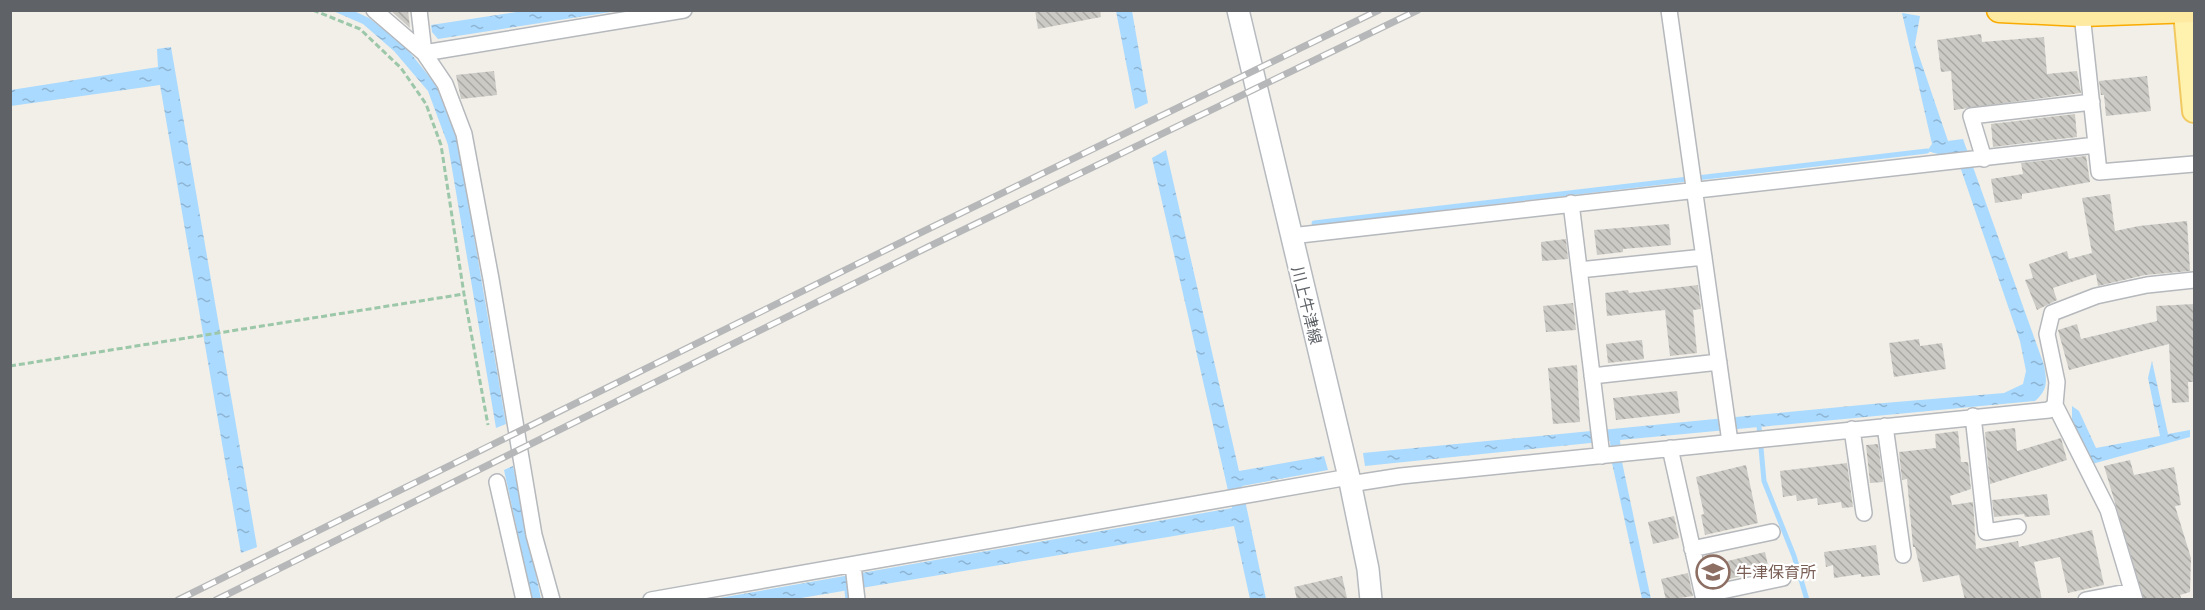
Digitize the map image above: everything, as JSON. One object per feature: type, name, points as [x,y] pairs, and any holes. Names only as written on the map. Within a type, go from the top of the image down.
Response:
[{"type":"highway","points":[[1999,10],[2082,14],[2188,11]]},
{"type":"main road","name":"川上牛津線","points":[[1238,10],[1349,481],[1368,568],[1371,600]]},
{"type":"main road","points":[[2188,11],[2194,111]]},
{"type":"street","points":[[374,10],[424,53],[445,84],[464,134],[534,535],[552,600]]},
{"type":"street","points":[[419,10],[424,53]]},
{"type":"street","points":[[424,53],[684,10]]},
{"type":"street","points":[[1669,10],[1730,442]]},
{"type":"street","points":[[2082,14],[2099,172],[2194,164]]},
{"type":"street","points":[[1980,160],[1971,116],[2092,102]]},
{"type":"street","points":[[1291,236],[1571,203],[1980,160],[2096,145]]},
{"type":"street","points":[[1571,203],[1602,456]]},
{"type":"street","points":[[1579,270],[1704,256]]},
{"type":"street","points":[[2086,600],[2134,595],[2108,510],[2055,405],[2057,382],[2047,334],[2052,313],[2096,296],[2147,285],[2194,280]]},
{"type":"street","points":[[1592,376],[1719,362]]},
{"type":"street","points":[[651,600],[1250,494],[1349,481],[2049,410],[2055,405]]},
{"type":"street","points":[[1973,416],[1986,532],[2018,527]]},
{"type":"street","points":[[1885,426],[1903,555]]},
{"type":"street","points":[[1852,429],[1864,513]]},
{"type":"street","points":[[1670,448],[1703,597],[1783,578]]},
{"type":"street","points":[[497,482],[524,600]]},
{"type":"street","points":[[1692,549],[1772,532]]},
{"type":"street","points":[[853,565],[857,598]]},
{"type":"path","points":[[313,10],[360,29],[401,68],[426,105],[441,145],[464,294],[488,424]]},
{"type":"path","points":[[10,366],[464,294]]},
{"type":"water","points":[[333,11],[354,11],[369,18],[404,45],[436,85],[458,142],[506,424],[496,428],[448,145],[428,91],[394,51],[363,24]]},
{"type":"water","points":[[523,11],[617,11],[438,39],[432,32],[431,25]]},
{"type":"water","points":[[1116,11],[1132,11],[1148,103],[1135,109]]},
{"type":"water","points":[[1902,13],[1920,16],[1915,44],[1948,141],[1963,139],[2044,365],[2046,385],[2035,401],[1620,440],[1622,462],[1651,599],[1642,599],[1612,463],[1610,441],[1365,466],[1363,453],[2004,393],[2023,384],[2026,371],[2020,341],[1956,155],[1927,151],[1932,144]]},
{"type":"water","points":[[171,47],[257,547],[241,553],[160,85],[11,106],[11,90],[158,67],[157,49]]},
{"type":"water","points":[[1166,150],[1239,471],[1324,456],[1328,470],[1242,486],[1266,599],[1250,599],[1234,526],[795,599],[708,600],[1232,508],[1152,158]]},
{"type":"water","points":[[2152,361],[2168,434],[2190,430],[2190,437],[2092,464],[2072,420],[2072,406],[2079,411],[2096,448],[2160,436],[2148,378]]},
{"type":"water","points":[[513,466],[541,599],[532,599],[504,470]]},
{"type":"building","points":[[390,10],[408,10],[410,28]]},
{"type":"building","points":[[1035,10],[1100,10],[1101,17],[1038,29]]},
{"type":"building","points":[[1981,34],[1982,42],[2044,37],[2047,74],[2077,71],[2081,93],[1954,110],[1951,71],[1941,72],[1937,40]]},
{"type":"building","points":[[494,71],[497,95],[461,99],[456,75]]},
{"type":"building","points":[[2147,76],[2151,111],[2106,116],[2104,95],[2101,95],[2099,81]]},
{"type":"building","points":[[2075,114],[2077,137],[1993,147],[1991,124]]},
{"type":"building","points":[[2086,156],[2090,182],[2022,194],[2022,199],[1995,203],[1991,179],[2023,174],[2021,163]]},
{"type":"building","points":[[2110,194],[2115,231],[2187,221],[2190,271],[2145,275],[2098,286],[2096,274],[2053,288],[2057,300],[2037,310],[2025,280],[2033,278],[2029,264],[2067,251],[2069,259],[2092,253],[2082,198]]},
{"type":"building","points":[[1669,224],[1671,245],[1623,249],[1623,252],[1597,255],[1594,230]]},
{"type":"building","points":[[1566,239],[1568,259],[1542,261],[1541,242]]},
{"type":"building","points":[[1698,285],[1701,309],[1693,310],[1697,353],[1670,356],[1665,310],[1607,316],[1605,293],[1628,290],[1629,293]]},
{"type":"building","points":[[1573,303],[1576,330],[1546,332],[1543,306]]},
{"type":"building","points":[[2194,304],[2194,382],[2188,382],[2189,402],[2172,403],[2169,344],[2069,370],[2058,330],[2077,324],[2081,339],[2157,321],[2156,306]]},
{"type":"building","points":[[1919,339],[1920,346],[1942,343],[1946,369],[1894,377],[1889,343]]},
{"type":"building","points":[[1642,340],[1644,359],[1608,363],[1606,344]]},
{"type":"building","points":[[1577,365],[1580,422],[1553,424],[1548,368]]},
{"type":"building","points":[[1677,391],[1680,413],[1616,420],[1613,398]]},
{"type":"building","points":[[2015,428],[2017,451],[2061,438],[2067,460],[1990,484],[1985,432]]},
{"type":"building","points":[[1958,431],[1961,462],[1968,462],[1971,489],[1950,496],[1952,505],[1973,502],[1976,549],[2018,541],[2019,547],[2092,530],[2104,585],[2068,593],[2060,557],[2034,562],[2042,600],[1965,600],[1959,575],[1923,582],[1915,547],[1913,547],[1907,479],[1902,480],[1899,452],[1936,448],[1935,434]]},
{"type":"building","points":[[1878,444],[1883,482],[1870,483],[1866,445]]},
{"type":"building","points":[[2130,460],[2134,475],[2174,467],[2181,505],[2175,506],[2191,558],[2190,592],[2180,595],[2182,600],[2144,600],[2104,466]]},
{"type":"building","points":[[1847,463],[1853,507],[1842,508],[1841,502],[1818,505],[1817,498],[1797,501],[1796,495],[1783,497],[1780,471]]},
{"type":"building","points":[[1746,465],[1758,523],[1705,535],[1701,515],[1704,514],[1696,477]]},
{"type":"building","points":[[2047,494],[2050,515],[2025,517],[2024,514],[1994,517],[1992,500]]},
{"type":"building","points":[[1674,516],[1679,538],[1653,544],[1648,522]]},
{"type":"building","points":[[1876,545],[1880,575],[1861,577],[1861,574],[1834,578],[1833,565],[1826,567],[1824,552]]},
{"type":"building","points":[[1765,552],[1769,570],[1710,583],[1707,569],[1712,568],[1711,565]]},
{"type":"building","points":[[1688,573],[1693,596],[1666,600],[1661,579]]},
{"type":"building","points":[[1342,576],[1347,598],[1297,600],[1294,587]]},
{"type":"waterway","points":[[1314,223],[1927,151]]},
{"type":"waterway","points":[[1759,426],[1764,481],[1794,556],[1807,600]]},
{"type":"waterway","points":[[847,591],[848,600]]},
{"type":"railway","points":[[178,600],[924,231],[1379,10]]},
{"type":"railway","points":[[216,600],[930,246],[1418,10]]},
{"type":"place","name":"牛津保育所","points":[[1713,572]]}]
